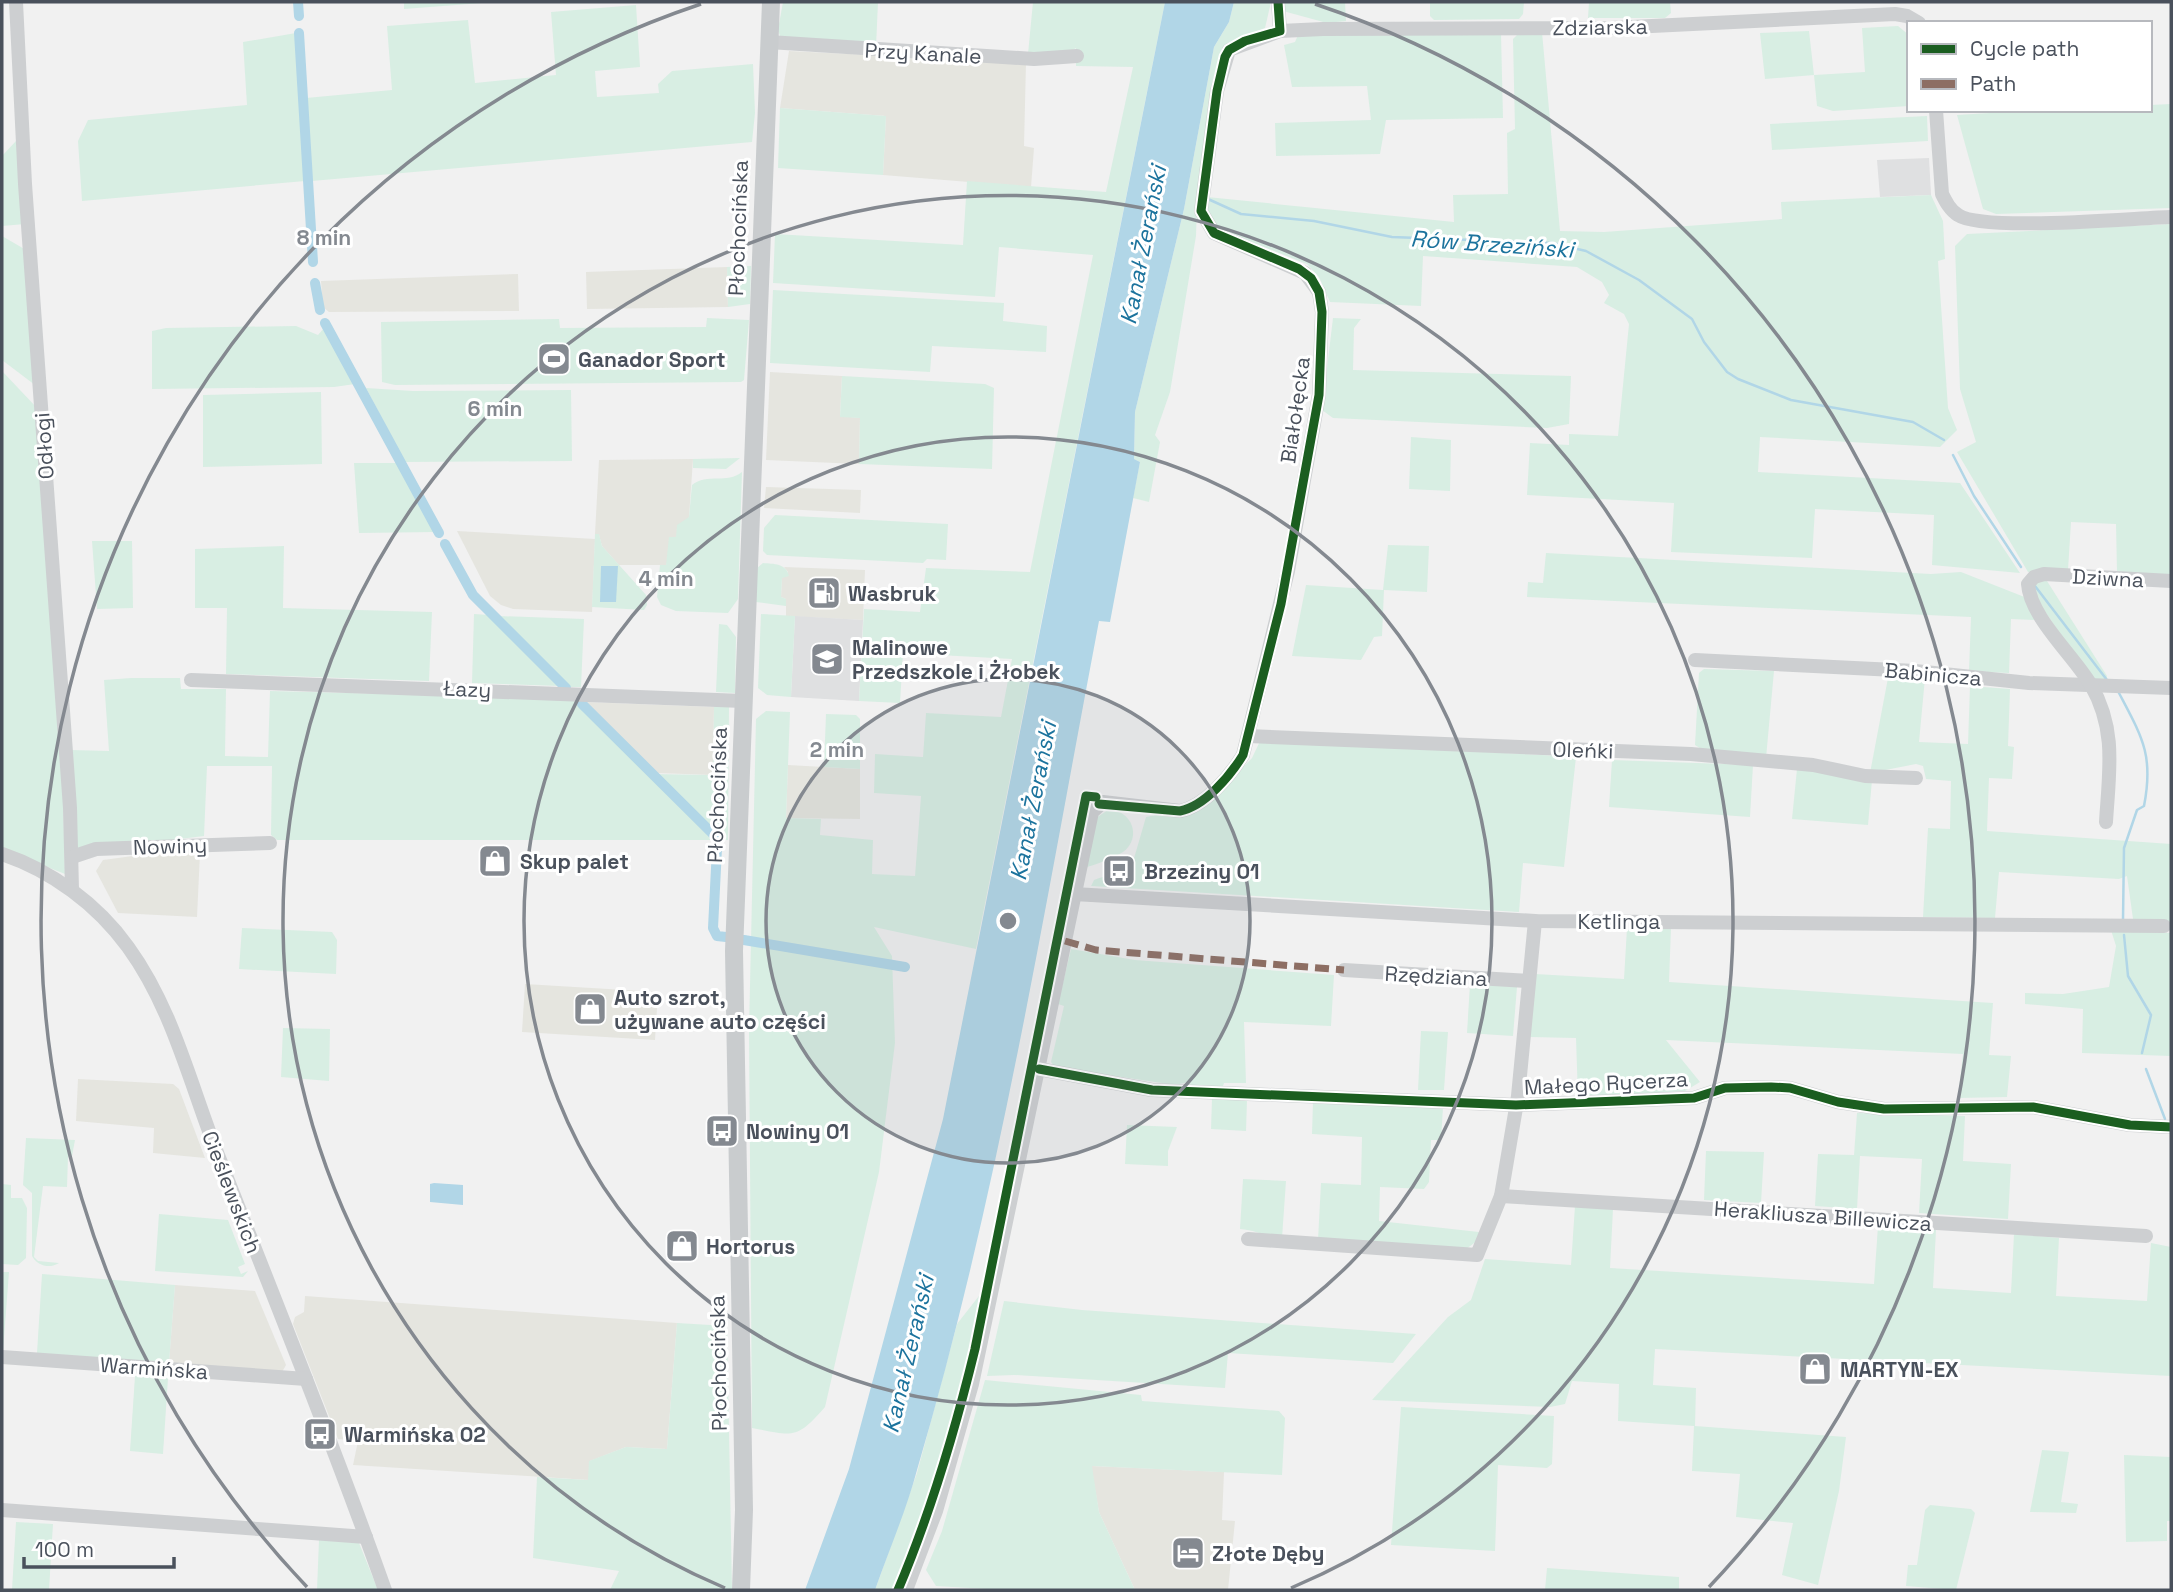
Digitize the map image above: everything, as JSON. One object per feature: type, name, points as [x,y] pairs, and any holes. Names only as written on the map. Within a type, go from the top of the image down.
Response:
[{"type":"main road","name":"Płochocińska","points":[[741,1590],[744,1510],[734,930],[771,2]]},
{"type":"street","name":"Odłogi","points":[[16,2],[23,161],[72,857],[72,890]]},
{"type":"street","points":[[1279,2],[1280,31]]},
{"type":"street","name":"Zdziarska","points":[[1280,31],[1611,28],[1895,15],[1913,21]]},
{"type":"street","name":"Białołęcka","points":[[910,1589],[966,1407],[1094,807],[1103,803],[1180,811],[1190,809],[1232,772],[1243,755],[1282,604],[1319,395],[1322,312],[1319,292],[1311,278],[1299,269],[1214,233],[1201,211],[1225,57],[1229,50],[1245,41],[1280,31]]},
{"type":"street","name":"Przy Kanale","points":[[769,42],[1034,59],[1077,56]]},
{"type":"street","points":[[1936,112],[1942,194],[1958,215],[1990,224],[2171,217]]},
{"type":"street","name":"Dziwna","points":[[2091,685],[2047,625],[2028,588],[2034,577],[2044,574],[2171,581]]},
{"type":"street","name":"Babinicza","points":[[1695,660],[1915,671],[1981,679],[2171,688]]},
{"type":"street","name":"Łazy","points":[[191,680],[743,701]]},
{"type":"street","points":[[2091,685],[2111,736],[2106,822]]},
{"type":"street","name":"Oleńki","points":[[1248,736],[1691,754],[1813,765],[1865,776],[1916,778]]},
{"type":"street","name":"Nowiny","points":[[72,857],[96,849],[270,843]]},
{"type":"street","name":"Cieślewskich","points":[[2,854],[72,890],[102,917],[127,946],[168,1016],[208,1131],[306,1379],[385,1590]]},
{"type":"street","name":"Ketlinga","points":[[1074,894],[1535,921],[2164,926]]},
{"type":"street","points":[[1248,1239],[1477,1255],[1501,1196],[1516,1105],[1535,921]]},
{"type":"street","name":"Rzędziana","points":[[1344,970],[1528,981]]},
{"type":"street","name":"Małego Rycerza","points":[[1039,1069],[1152,1090],[1516,1105],[1694,1098],[1725,1088],[1771,1087],[1790,1088],[1838,1101],[1884,1109],[2033,1107],[2130,1125],[2171,1127]]},
{"type":"street","name":"Herakliusza Billewicza","points":[[1501,1196],[2146,1236]]},
{"type":"street","name":"Warmińska","points":[[2,1357],[306,1379]]},
{"type":"street","points":[[2,1510],[366,1537]]},
{"type":"shaded area","points":[[789,51],[1026,63],[1024,146],[1034,148],[1031,187],[883,175],[886,116],[780,108]]},
{"type":"shaded area","points":[[1929,158],[1931,195],[1880,197],[1877,160]]},
{"type":"shaded area","points":[[727,267],[728,307],[587,309],[586,272]]},
{"type":"shaded area","points":[[518,274],[519,311],[329,312],[323,307],[321,281]]},
{"type":"shaded area","points":[[770,372],[842,376],[840,416],[860,418],[859,464],[766,460]]},
{"type":"shaded area","points":[[693,459],[689,517],[676,537],[666,565],[619,565],[602,546],[599,535],[595,534],[599,460]]},
{"type":"shaded area","points":[[766,487],[861,490],[860,513],[764,508]]},
{"type":"shaded area","points":[[457,531],[595,539],[592,612],[513,609],[501,605],[490,596]]},
{"type":"shaded area","points":[[784,567],[865,570],[863,620],[786,616],[786,599],[781,597],[782,578],[788,572]]},
{"type":"shaded area","name":"Malinowe Przedszkole i Żłobek","points":[[795,616],[863,620],[859,701],[791,697]]},
{"type":"shaded area","points":[[584,702],[714,707],[713,775],[657,773]]},
{"type":"shaded area","points":[[788,765],[860,769],[860,819],[786,818]]},
{"type":"shaded area","points":[[155,853],[200,853],[197,917],[118,913],[96,871],[103,860]]},
{"type":"shaded area","name":"Auto szrot, używane auto części","points":[[525,984],[658,992],[655,1040],[522,1032]]},
{"type":"shaded area","points":[[78,1079],[173,1084],[179,1089],[205,1158],[153,1153],[154,1128],[76,1121]]},
{"type":"shaded area","points":[[175,1285],[255,1291],[286,1365],[282,1372],[169,1363]]},
{"type":"shaded area","points":[[305,1296],[677,1323],[667,1449],[626,1447],[590,1461],[589,1480],[353,1465],[358,1441],[338,1439],[293,1324],[295,1317],[304,1312]]},
{"type":"shaded area","points":[[1091,1466],[1224,1472],[1222,1520],[1235,1521],[1228,1590],[1135,1590],[1099,1512]]},
{"type":"green space","points":[[404,2],[495,2],[404,9]]},
{"type":"green space","points":[[783,2],[878,2],[876,47],[781,39],[778,30]]},
{"type":"green space","points":[[1033,2],[1165,2],[976,949],[874,927],[892,956],[895,1043],[879,1172],[825,1407],[807,1425],[793,1433],[766,1431],[752,1428],[749,1030],[756,719],[766,711],[790,712],[786,818],[821,819],[820,835],[873,840],[872,874],[915,876],[921,796],[874,793],[875,754],[923,757],[926,713],[1001,717],[1012,659],[903,653],[900,703],[859,701],[864,609],[920,612],[926,568],[1030,572],[1093,255],[999,247],[995,297],[773,283],[775,234],[963,245],[967,181],[1106,192],[1133,67],[1076,66],[1076,48],[1066,54],[1028,54]]},
{"type":"green space","points":[[1234,2],[1271,2],[1265,28],[1230,43],[1218,62],[1197,204],[1196,236],[1170,392],[1155,435],[1160,442],[1149,502],[1133,498],[1140,462],[1134,459],[1135,412],[1184,209],[1214,47],[1229,22]]},
{"type":"green space","points":[[1283,2],[1345,2],[1346,21],[1327,23],[1283,11]]},
{"type":"green space","points":[[1430,2],[1524,2],[1523,14],[1519,19],[1434,20],[1430,16]]},
{"type":"green space","points":[[1589,2],[1670,2],[1671,13],[1665,18],[1588,18]]},
{"type":"green space","points":[[636,5],[640,67],[595,71],[597,97],[659,93],[658,84],[672,71],[753,64],[755,113],[752,142],[312,181],[306,98],[392,90],[387,26],[468,20],[475,83],[556,75],[551,12]]},
{"type":"green space","points":[[1898,26],[1907,33],[1907,106],[1833,111],[1817,106],[1814,75],[1865,72],[1862,28]]},
{"type":"green space","points":[[1809,31],[1814,75],[1765,79],[1760,33]]},
{"type":"green space","points":[[1542,32],[1560,231],[1604,232],[1782,219],[1781,202],[1931,195],[1943,221],[1945,259],[1938,261],[1948,408],[1957,430],[1940,447],[1760,437],[1758,472],[1960,483],[2020,573],[1932,565],[1934,515],[1815,509],[1812,558],[1671,552],[1674,503],[1527,495],[1530,443],[1569,445],[1569,434],[1618,436],[1629,324],[1624,314],[1604,303],[1609,295],[1602,282],[1577,267],[1423,256],[1421,306],[1330,302],[1319,277],[1307,264],[1216,228],[1206,207],[1207,197],[1454,222],[1453,195],[1508,194],[1507,133],[1515,129],[1513,39],[1518,34]]},
{"type":"green space","points":[[296,33],[305,181],[82,201],[78,141],[88,120],[247,105],[243,42]]},
{"type":"green space","points":[[1501,34],[1503,118],[1386,120],[1380,154],[1276,156],[1275,123],[1371,120],[1367,86],[1292,87],[1284,45],[1295,42],[1298,35]]},
{"type":"green space","points":[[2171,104],[2171,208],[1996,214],[1983,209],[1957,115],[2006,112],[2152,112],[2152,105]]},
{"type":"green space","points":[[780,108],[886,116],[883,175],[778,168]]},
{"type":"green space","points":[[1927,116],[1928,141],[1772,150],[1770,124]]},
{"type":"green space","points":[[17,140],[25,224],[2,226],[2,156]]},
{"type":"green space","points":[[2171,224],[2171,575],[2117,572],[2116,524],[2071,522],[2068,570],[2028,572],[1957,452],[1976,442],[1960,389],[1955,246],[1967,234]]},
{"type":"green space","points":[[2,236],[26,250],[35,385],[2,360]]},
{"type":"green space","points":[[751,266],[750,304],[728,307],[727,267]]},
{"type":"green space","points":[[773,290],[1004,303],[1003,321],[1047,326],[1046,352],[932,346],[930,372],[770,363]]},
{"type":"green space","name":"Ganador Sport","points":[[707,318],[749,320],[744,380],[741,382],[395,385],[382,382],[381,322],[559,319],[560,328],[706,327]]},
{"type":"green space","points":[[1333,318],[1361,319],[1354,328],[1353,370],[1571,376],[1569,424],[1547,428],[1333,418],[1322,410]]},
{"type":"green space","points":[[296,326],[318,335],[324,328],[355,384],[334,387],[152,389],[152,331],[166,328]]},
{"type":"green space","points":[[2,371],[37,408],[62,752],[65,874],[2,849]]},
{"type":"green space","points":[[842,376],[985,384],[994,388],[992,469],[859,464],[860,418],[840,417]]},
{"type":"green space","points":[[366,388],[413,391],[571,390],[572,461],[405,462]]},
{"type":"green space","points":[[321,392],[322,464],[203,467],[203,395]]},
{"type":"green space","points":[[1411,437],[1451,440],[1450,491],[1409,489]]},
{"type":"green space","points":[[740,458],[726,469],[693,468],[693,459]]},
{"type":"green space","points":[[354,463],[400,463],[436,532],[359,533]]},
{"type":"green space","points":[[742,472],[738,599],[728,613],[676,611],[661,605],[657,597],[660,565],[666,565],[669,537],[676,537],[677,525],[689,517],[692,485],[698,481],[736,476]]},
{"type":"green space","points":[[775,515],[948,524],[946,560],[927,559],[923,563],[767,555],[763,551],[764,528]]},
{"type":"green space","points":[[595,534],[599,534],[602,546],[646,595],[647,605],[644,610],[592,607]]},
{"type":"green space","points":[[92,541],[132,541],[133,608],[97,609]]},
{"type":"green space","points":[[1388,545],[1429,546],[1427,592],[1384,590],[1382,636],[1374,637],[1361,660],[1292,656],[1306,585],[1383,590]]},
{"type":"green space","points":[[284,546],[283,608],[432,612],[429,681],[226,674],[227,608],[195,608],[195,549]]},
{"type":"green space","points":[[1546,553],[1931,574],[1961,572],[2027,598],[2036,620],[2011,619],[2009,673],[1969,671],[1971,617],[1527,597],[1528,582],[1543,583]]},
{"type":"green space","points":[[763,563],[779,565],[787,572],[789,576],[782,578],[781,597],[786,599],[786,606],[756,602],[757,568]]},
{"type":"green space","points":[[2036,581],[2047,581],[2107,676],[2106,683],[2094,684],[2038,601],[2034,591]]},
{"type":"green space","points":[[474,614],[489,615],[495,620],[560,686],[472,683]]},
{"type":"green space","points":[[761,614],[795,616],[791,697],[767,695],[758,688]]},
{"type":"green space","points":[[498,616],[584,619],[581,687],[567,687]]},
{"type":"green space","points":[[719,624],[727,625],[736,637],[735,693],[716,692]]},
{"type":"green space","points":[[1704,669],[1774,671],[1766,758],[1706,752],[1695,745],[1699,673]]},
{"type":"green space","points":[[180,678],[181,689],[226,689],[225,756],[268,757],[270,691],[501,697],[578,701],[649,774],[713,775],[714,707],[729,707],[728,840],[277,840],[271,835],[272,766],[207,766],[204,836],[76,852],[70,750],[109,751],[104,680]]},
{"type":"green space","points":[[1888,678],[1925,678],[1919,742],[1968,744],[1970,686],[2010,689],[2008,746],[2014,747],[2012,779],[1989,778],[1987,831],[2171,844],[2171,922],[2133,919],[2127,876],[2119,879],[1999,872],[1995,918],[1923,917],[1928,828],[1950,829],[1951,781],[1926,779],[1923,766],[1916,764],[1870,773]]},
{"type":"green space","points":[[826,714],[856,715],[860,719],[860,769],[824,767]]},
{"type":"green space","points":[[1261,739],[1576,757],[1564,867],[1523,863],[1519,912],[1091,886],[1098,878],[1130,872],[1146,817],[1206,805],[1252,758]]},
{"type":"green space","points":[[1612,760],[1753,765],[1750,817],[1609,807]]},
{"type":"green space","points":[[1797,769],[1872,780],[1868,825],[1792,819]]},
{"type":"green space","points":[[1108,810],[1123,814],[1128,819],[1132,825],[1132,839],[1123,852],[1087,867],[1096,818]]},
{"type":"green space","points":[[242,928],[332,932],[337,940],[336,974],[239,969]]},
{"type":"green space","points":[[1627,928],[1671,928],[1669,982],[1993,1003],[1989,1055],[2011,1056],[2007,1097],[1958,1098],[1963,1054],[1666,1040],[1700,1082],[1685,1091],[1578,1098],[1576,1038],[1530,1037],[1535,974],[1624,979]]},
{"type":"green space","points":[[2111,930],[2171,933],[2171,1056],[2082,1053],[2083,1009],[2025,1004],[2025,993],[2063,994],[2109,987],[2116,946]]},
{"type":"green space","points":[[1071,949],[1135,960],[1334,975],[1331,1026],[1244,1022],[1246,1083],[1224,1083],[1222,1089],[1192,1087],[1189,1082],[1175,1085],[1055,1067],[1051,1062],[1064,1006],[1058,1004]]},
{"type":"green space","points":[[1470,984],[1517,987],[1513,1036],[1467,1033]]},
{"type":"green space","points":[[283,1028],[330,1029],[329,1081],[281,1077]]},
{"type":"green space","points":[[1421,1031],[1448,1032],[1444,1090],[1418,1090]]},
{"type":"green space","points":[[1212,1099],[1247,1100],[1246,1131],[1211,1129]]},
{"type":"green space","points":[[1313,1102],[1443,1107],[1441,1140],[1431,1140],[1429,1182],[1424,1189],[1380,1187],[1379,1221],[1479,1232],[1478,1240],[1465,1250],[1318,1240],[1321,1183],[1361,1185],[1362,1137],[1312,1134]]},
{"type":"green space","points":[[1857,1113],[1965,1116],[1963,1161],[2011,1164],[2008,1219],[1919,1213],[1922,1159],[1860,1156],[1857,1209],[1815,1206],[1818,1154],[1854,1155]]},
{"type":"green space","points":[[1127,1125],[1177,1127],[1168,1151],[1168,1166],[1125,1164]]},
{"type":"green space","points":[[26,1138],[75,1140],[72,1156],[68,1157],[67,1187],[43,1186],[34,1257],[38,1261],[59,1263],[52,1266],[40,1264],[32,1256],[32,1193],[23,1185]]},
{"type":"green space","points":[[1706,1151],[1764,1152],[1761,1203],[1704,1200]]},
{"type":"green space","points":[[1243,1179],[1286,1181],[1282,1238],[1240,1229]]},
{"type":"green space","points":[[2,1184],[11,1185],[11,1198],[22,1198],[27,1208],[26,1258],[18,1265],[2,1264]]},
{"type":"green space","points":[[1575,1206],[1613,1209],[1610,1268],[1874,1284],[1878,1226],[1936,1230],[1933,1288],[2011,1293],[2014,1234],[2059,1238],[2056,1296],[2147,1301],[2151,1243],[2171,1247],[2171,1376],[1655,1349],[1653,1385],[1696,1388],[1695,1426],[1846,1437],[1839,1491],[1818,1585],[1782,1575],[1793,1523],[1736,1517],[1740,1474],[1692,1471],[1694,1426],[1618,1421],[1619,1384],[1572,1381],[1565,1404],[1550,1407],[1372,1400],[1448,1317],[1471,1300],[1485,1259],[1571,1265]]},
{"type":"green space","points":[[159,1214],[228,1220],[245,1264],[238,1267],[241,1274],[248,1271],[243,1277],[155,1271]]},
{"type":"green space","points":[[2,1272],[9,1272],[3,1351],[2,1351]]},
{"type":"green space","points":[[42,1274],[175,1285],[169,1363],[37,1353]]},
{"type":"green space","points":[[986,1287],[956,1417],[926,1513],[895,1590],[875,1590],[917,1473],[957,1324]]},
{"type":"green space","points":[[1004,1301],[1082,1310],[1416,1334],[1393,1363],[1228,1353],[1225,1388],[1014,1375],[987,1376]]},
{"type":"green space","points":[[677,1323],[727,1326],[732,1590],[610,1590],[619,1571],[533,1558],[537,1477],[588,1480],[589,1461],[626,1447],[667,1449]]},
{"type":"green space","points":[[135,1376],[168,1378],[163,1454],[130,1451]]},
{"type":"green space","points":[[985,1380],[1141,1395],[1142,1401],[1279,1411],[1285,1418],[1282,1475],[1092,1466],[1099,1512],[1135,1590],[1003,1590],[936,1586],[926,1570],[942,1531]]},
{"type":"green space","points":[[1401,1407],[1554,1416],[1552,1464],[1547,1468],[1498,1465],[1495,1551],[1391,1545]]},
{"type":"green space","points":[[2042,1450],[2069,1452],[2061,1502],[2078,1504],[2076,1513],[2030,1512]]},
{"type":"green space","points":[[2124,1455],[2171,1457],[2171,1521],[2167,1521],[2167,1541],[2126,1542]]},
{"type":"green space","points":[[1930,1505],[1971,1509],[1975,1513],[1956,1590],[1906,1586],[1908,1565],[1917,1565],[1925,1510]]},
{"type":"green space","points":[[16,1522],[53,1524],[49,1590],[12,1590]]},
{"type":"green space","points":[[319,1540],[359,1543],[378,1590],[317,1590]]},
{"type":"green space","points":[[1547,1568],[1679,1577],[1679,1590],[1545,1590]]},
{"type":"water","name":"Kanał Żerański","points":[[1165,2],[1234,2],[1229,22],[1214,47],[1184,209],[1135,412],[1134,459],[1140,462],[1110,622],[1099,621],[996,1155],[946,1366],[913,1485],[875,1590],[805,1590],[849,1469],[943,1119]]},
{"type":"water","points":[[601,566],[618,566],[616,602],[600,602]]},
{"type":"water","points":[[430,1184],[463,1185],[463,1205],[430,1202]]},
{"type":"waterway","points":[[298,2],[299,16]]},
{"type":"waterway","points":[[299,33],[313,262]]},
{"type":"waterway","name":"Rów Brzeziński","points":[[1208,199],[1241,214],[1314,221],[1392,237],[1552,243],[1586,251],[1639,280],[1692,319],[1704,342],[1727,372],[1738,379],[1791,400],[1913,422],[1944,440]]},
{"type":"waterway","points":[[315,283],[320,310]]},
{"type":"waterway","points":[[325,323],[439,533]]},
{"type":"waterway","name":"Rów Brzeziński","points":[[1953,455],[1974,496],[2021,567]]},
{"type":"waterway","points":[[445,544],[473,595],[566,688]]},
{"type":"waterway","name":"Rów Brzeziński","points":[[2035,586],[2107,680]]},
{"type":"waterway","name":"Rów Brzeziński","points":[[2119,693],[2140,735],[2148,773],[2144,806],[2137,810],[2124,848],[2123,919]]},
{"type":"waterway","points":[[582,704],[718,839]]},
{"type":"waterway","points":[[717,848],[713,928],[717,936],[726,937]]},
{"type":"waterway","name":"Rów Brzeziński","points":[[2124,935],[2128,976],[2151,1015],[2142,1053]]},
{"type":"waterway","points":[[744,940],[905,967]]},
{"type":"waterway","name":"Rów Brzeziński","points":[[2146,1069],[2165,1119]]},
{"type":"marked path","points":[[1065,941],[1096,950],[1344,970]]},
{"type":"cycle path","points":[[1099,804],[1180,811],[1199,803],[1224,781],[1243,755],[1281,604],[1319,395],[1322,312],[1319,292],[1311,278],[1299,269],[1214,233],[1201,211],[1217,91],[1225,57],[1229,50],[1245,41],[1280,31],[1278,2]]},
{"type":"cycle path","points":[[898,1590],[941,1471],[975,1349],[1086,796],[1096,797]]},
{"type":"cycle path","points":[[1039,1069],[1152,1090],[1516,1105],[1694,1098],[1725,1088],[1771,1087],[1790,1088],[1838,1102],[1884,1109],[2033,1107],[2130,1125],[2171,1127]]},
{"type":"place","name":"Ganador Sport","points":[[554,359]]},
{"type":"place","name":"Wasbruk","points":[[824,593]]},
{"type":"place","name":"Malinowe Przedszkole i Żłobek","points":[[827,659]]},
{"type":"place","name":"Skup palet","points":[[495,861]]},
{"type":"place","name":"Brzeziny 01","points":[[1119,871]]},
{"type":"place","name":"Auto szrot, używane auto części","points":[[590,1009]]},
{"type":"place","name":"Nowiny 01","points":[[722,1131]]},
{"type":"place","name":"Hortorus","points":[[682,1246]]},
{"type":"place","name":"MARTYN-EX","points":[[1815,1369]]},
{"type":"place","name":"Warmińska 02","points":[[320,1434]]},
{"type":"place","name":"Złote Dęby","points":[[1188,1553]]}]
